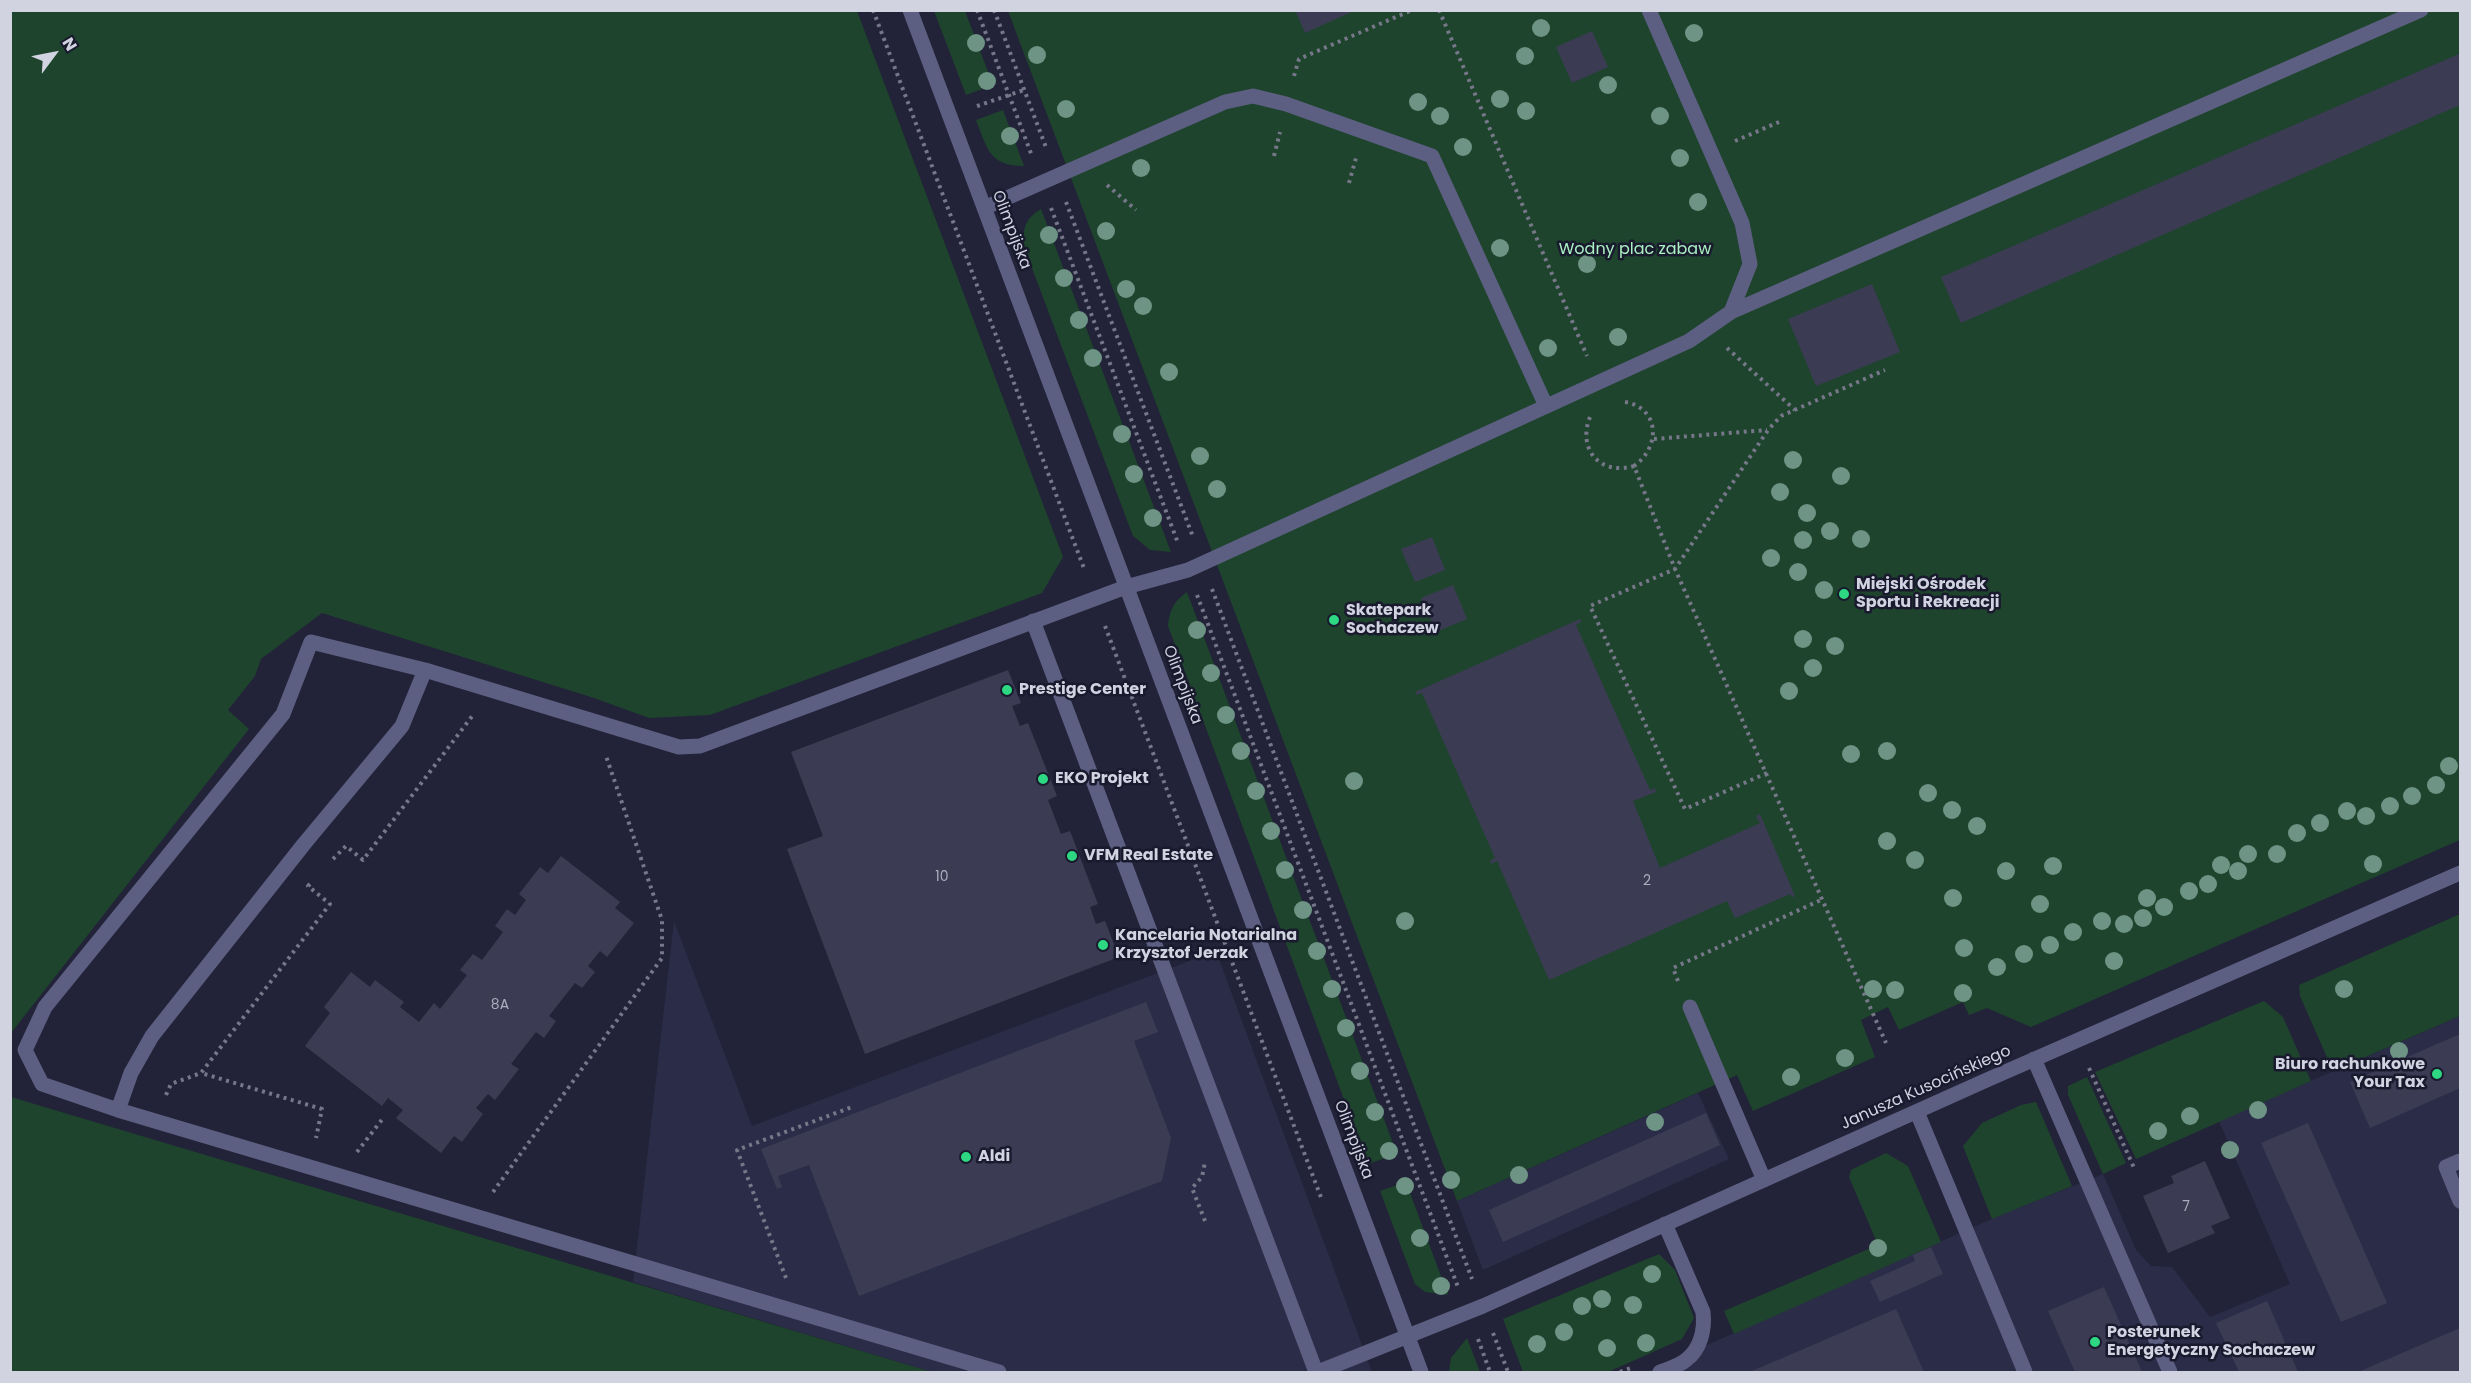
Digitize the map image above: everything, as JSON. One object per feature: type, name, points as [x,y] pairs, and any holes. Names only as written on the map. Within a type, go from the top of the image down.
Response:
[{"type":"street","name":"Olimpijska","points":[[910,10],[1421,1372]]},
{"type":"street","points":[[1649,10],[1742,223],[1750,264],[1731,312]]},
{"type":"street","points":[[999,1372],[153,1122],[42,1084],[25,1050],[45,1007],[283,714],[311,642],[425,670],[679,747],[700,746],[1126,587],[1188,570],[1689,341],[1731,312],[2421,10]]},
{"type":"street","points":[[984,208],[1225,102],[1252,96],[1286,105],[1432,156],[1546,406]]},
{"type":"street","points":[[1034,621],[1317,1372]]},
{"type":"street","points":[[118,1110],[131,1073],[152,1036],[304,843],[402,726],[425,670]]},
{"type":"street","name":"Janusza Kusocińskiego","points":[[1317,1372],[1483,1306],[2034,1059],[2460,873]]},
{"type":"street","points":[[1690,1007],[1764,1180]]},
{"type":"street","points":[[2034,1059],[2170,1372]]},
{"type":"street","points":[[1917,1112],[2025,1372]]},
{"type":"street","points":[[2460,1161],[2446,1167],[2460,1201]]},
{"type":"street","points":[[1659,1372],[1687,1360],[1699,1343],[1704,1327],[1703,1312],[1665,1224]]},
{"type":"path","points":[[873,10],[1324,1204]]},
{"type":"path","points":[[977,10],[1049,179],[1202,563],[1508,1372]]},
{"type":"path","points":[[994,10],[1049,179],[1188,570],[1490,1372]]},
{"type":"path","points":[[1286,105],[1299,59],[1412,10]]},
{"type":"path","points":[[1439,10],[1607,403]]},
{"type":"path","points":[[1710,152],[1779,122]]},
{"type":"path","points":[[1712,325],[1729,350],[1795,410]]},
{"type":"path","points":[[1767,773],[1685,809],[1590,606],[1675,569],[1768,430],[1781,416],[1885,370]]},
{"type":"path","points":[[1618,401],[1630,403],[1640,408],[1648,417],[1653,428],[1654,439],[1643,460],[1623,469],[1602,465],[1588,448],[1586,427],[1598,409],[1607,403],[1618,401]]},
{"type":"path","points":[[1654,439],[1768,430]]},
{"type":"path","points":[[1634,466],[1675,569],[1886,1043]]},
{"type":"path","points":[[328,864],[346,846],[363,860],[474,714]]},
{"type":"path","points":[[481,1189],[493,1192],[662,958],[662,920],[606,754]]},
{"type":"path","points":[[153,1122],[171,1084],[201,1073],[330,904],[308,886],[315,879]]},
{"type":"path","points":[[1690,1007],[1672,968],[1823,899]]},
{"type":"path","points":[[2089,1068],[2135,1170]]},
{"type":"path","points":[[201,1073],[322,1109],[315,1140],[326,1143]]},
{"type":"path","points":[[799,1314],[737,1150],[852,1107]]},
{"type":"path","points":[[356,1152],[384,1117]]},
{"type":"path","points":[[346,1149],[368,1156]]},
{"type":"shaded area","points":[[674,921],[752,1126],[1216,951],[1372,1372],[932,1372],[633,1282]]},
{"type":"shaded area","points":[[2460,1016],[2460,1372],[1646,1372],[2003,1214],[2103,1174],[2136,1250],[2151,1266],[2172,1267],[2210,1317],[2290,1284],[2219,1121]]},
{"type":"shaded area","points":[[1698,1093],[1729,1159],[1483,1270],[1457,1201]]},
{"type":"green space","points":[[11,10],[857,11],[1063,557],[1042,593],[710,715],[649,718],[594,698],[322,613],[261,659],[255,676],[228,710],[249,729],[11,1033]]},
{"type":"green space","points":[[934,11],[965,11],[993,85],[966,95]]},
{"type":"green space","name":"Miejski Ośrodek Sportu i Rekreacji","points":[[1008,11],[2460,11],[2460,840],[2031,1027],[1987,1008],[1969,1015],[1963,1002],[1899,1030],[1888,1007],[1861,1020],[1875,1057],[1753,1111],[1737,1075],[1457,1201]]},
{"type":"green space","points":[[1003,110],[1024,166],[1003,163],[996,159],[987,147],[976,120]]},
{"type":"green space","points":[[1041,209],[1171,552],[1150,550],[1133,536],[1024,247],[1026,225],[1031,217]]},
{"type":"green space","points":[[1187,592],[1397,1154],[1368,1164],[1168,626],[1173,607],[1178,599]]},
{"type":"green space","points":[[2460,914],[2460,1016],[2333,1071],[2300,996],[2299,985]]},
{"type":"green space","points":[[2264,1001],[2283,1017],[2311,1081],[2136,1159],[2095,1072]]},
{"type":"green space","points":[[2087,1077],[2126,1163],[2103,1174],[2068,1095],[2068,1086]]},
{"type":"green space","points":[[11,1097],[932,1372],[11,1372]]},
{"type":"green space","points":[[2036,1102],[2072,1186],[1992,1219],[1963,1146],[1982,1123],[2021,1105]]},
{"type":"green space","points":[[1886,1153],[1908,1166],[1941,1242],[1734,1334],[1724,1311],[1878,1245],[1849,1177],[1851,1170]]},
{"type":"green space","points":[[1406,1182],[1448,1295],[1425,1292],[1415,1284],[1380,1191]]},
{"type":"green space","points":[[1659,1254],[1675,1270],[1694,1318],[1682,1339],[1608,1372],[1523,1372],[1503,1319]]},
{"type":"green space","points":[[1467,1338],[1480,1372],[1449,1372],[1451,1358]]},
{"type":"building","points":[[1295,10],[1356,10],[1305,33]]},
{"type":"building","points":[[1592,31],[1608,67],[1572,83],[1556,47]]},
{"type":"building","points":[[2459,54],[2460,105],[1961,323],[1941,277]]},
{"type":"building","points":[[1872,284],[1900,352],[1816,386],[1788,319]]},
{"type":"building","points":[[1432,537],[1445,570],[1415,582],[1401,549]]},
{"type":"building","points":[[1453,585],[1467,619],[1436,632],[1421,598]]},
{"type":"building","points":[[1580,619],[1581,622],[1576,625],[1650,790],[1655,788],[1656,792],[1633,801],[1660,868],[1760,823],[1756,816],[1760,814],[1795,896],[1792,897],[1790,894],[1735,918],[1727,901],[1549,980],[1497,861],[1491,864],[1490,861],[1495,858],[1422,693],[1417,695],[1415,692]]},
{"type":"building","points":[[1008,670],[1021,703],[1012,706],[1020,726],[1028,723],[1057,796],[1048,800],[1061,834],[1070,831],[1098,904],[1090,907],[1096,924],[1105,921],[1119,957],[865,1054],[787,849],[823,836],[791,752]]},
{"type":"building","points":[[561,856],[620,902],[615,908],[634,923],[607,957],[600,951],[588,966],[595,972],[582,988],[575,983],[549,1016],[556,1021],[544,1038],[536,1032],[511,1064],[519,1069],[495,1100],[488,1094],[476,1108],[483,1114],[462,1142],[454,1136],[441,1153],[396,1118],[403,1110],[388,1098],[382,1106],[305,1046],[330,1013],[324,1007],[351,972],[370,987],[375,980],[404,1002],[400,1007],[419,1022],[434,1003],[440,1009],[467,975],[460,970],[473,954],[482,960],[503,932],[495,926],[507,909],[515,915],[526,900],[519,894],[540,867],[548,873]]},
{"type":"building","name":"Aldi","points":[[1146,1002],[1158,1032],[1134,1041],[1171,1138],[1162,1181],[859,1296],[809,1165],[778,1176],[782,1187],[777,1189],[761,1149]]},
{"type":"building","points":[[2460,1034],[2460,1088],[2370,1128],[2350,1082]]},
{"type":"building","points":[[1706,1113],[1720,1145],[1503,1242],[1489,1210]]},
{"type":"building","points":[[2308,1123],[2387,1303],[2341,1322],[2261,1143]]},
{"type":"building","points":[[2205,1161],[2230,1218],[2211,1226],[2215,1233],[2168,1253],[2143,1196],[2174,1183],[2171,1176]]},
{"type":"building","points":[[1931,1247],[1943,1274],[1880,1302],[1870,1281],[1915,1261],[1913,1255]]},
{"type":"building","name":"Posterunek Energetyczny Sochaczew","points":[[2104,1287],[2142,1372],[2075,1372],[2048,1311]]},
{"type":"building","points":[[2267,1301],[2298,1372],[2239,1372],[2216,1323]]},
{"type":"building","points":[[1896,1309],[1924,1372],[1749,1372],[1778,1360]]},
{"type":"building","points":[[2460,1328],[2460,1372],[2358,1372]]},
{"type":"place","name":"Miejski Ośrodek Sportu i Rekreacji","points":[[1844,594]]},
{"type":"place","name":"Skatepark Sochaczew","points":[[1334,620]]},
{"type":"place","name":"Prestige Center","points":[[1007,690]]},
{"type":"place","name":"EKO Projekt","points":[[1043,779]]},
{"type":"place","name":"VFM Real Estate","points":[[1072,856]]},
{"type":"place","name":"Kancelaria Notarialna Krzysztof Jerzak","points":[[1103,945]]},
{"type":"place","name":"Biuro rachunkowe Your Tax","points":[[2437,1074]]},
{"type":"place","name":"Aldi","points":[[966,1157]]},
{"type":"place","name":"Posterunek Energetyczny Sochaczew","points":[[2095,1342]]},
{"type":"park label","name":"Wodny plac zabaw","points":[[1635,250]]}]
